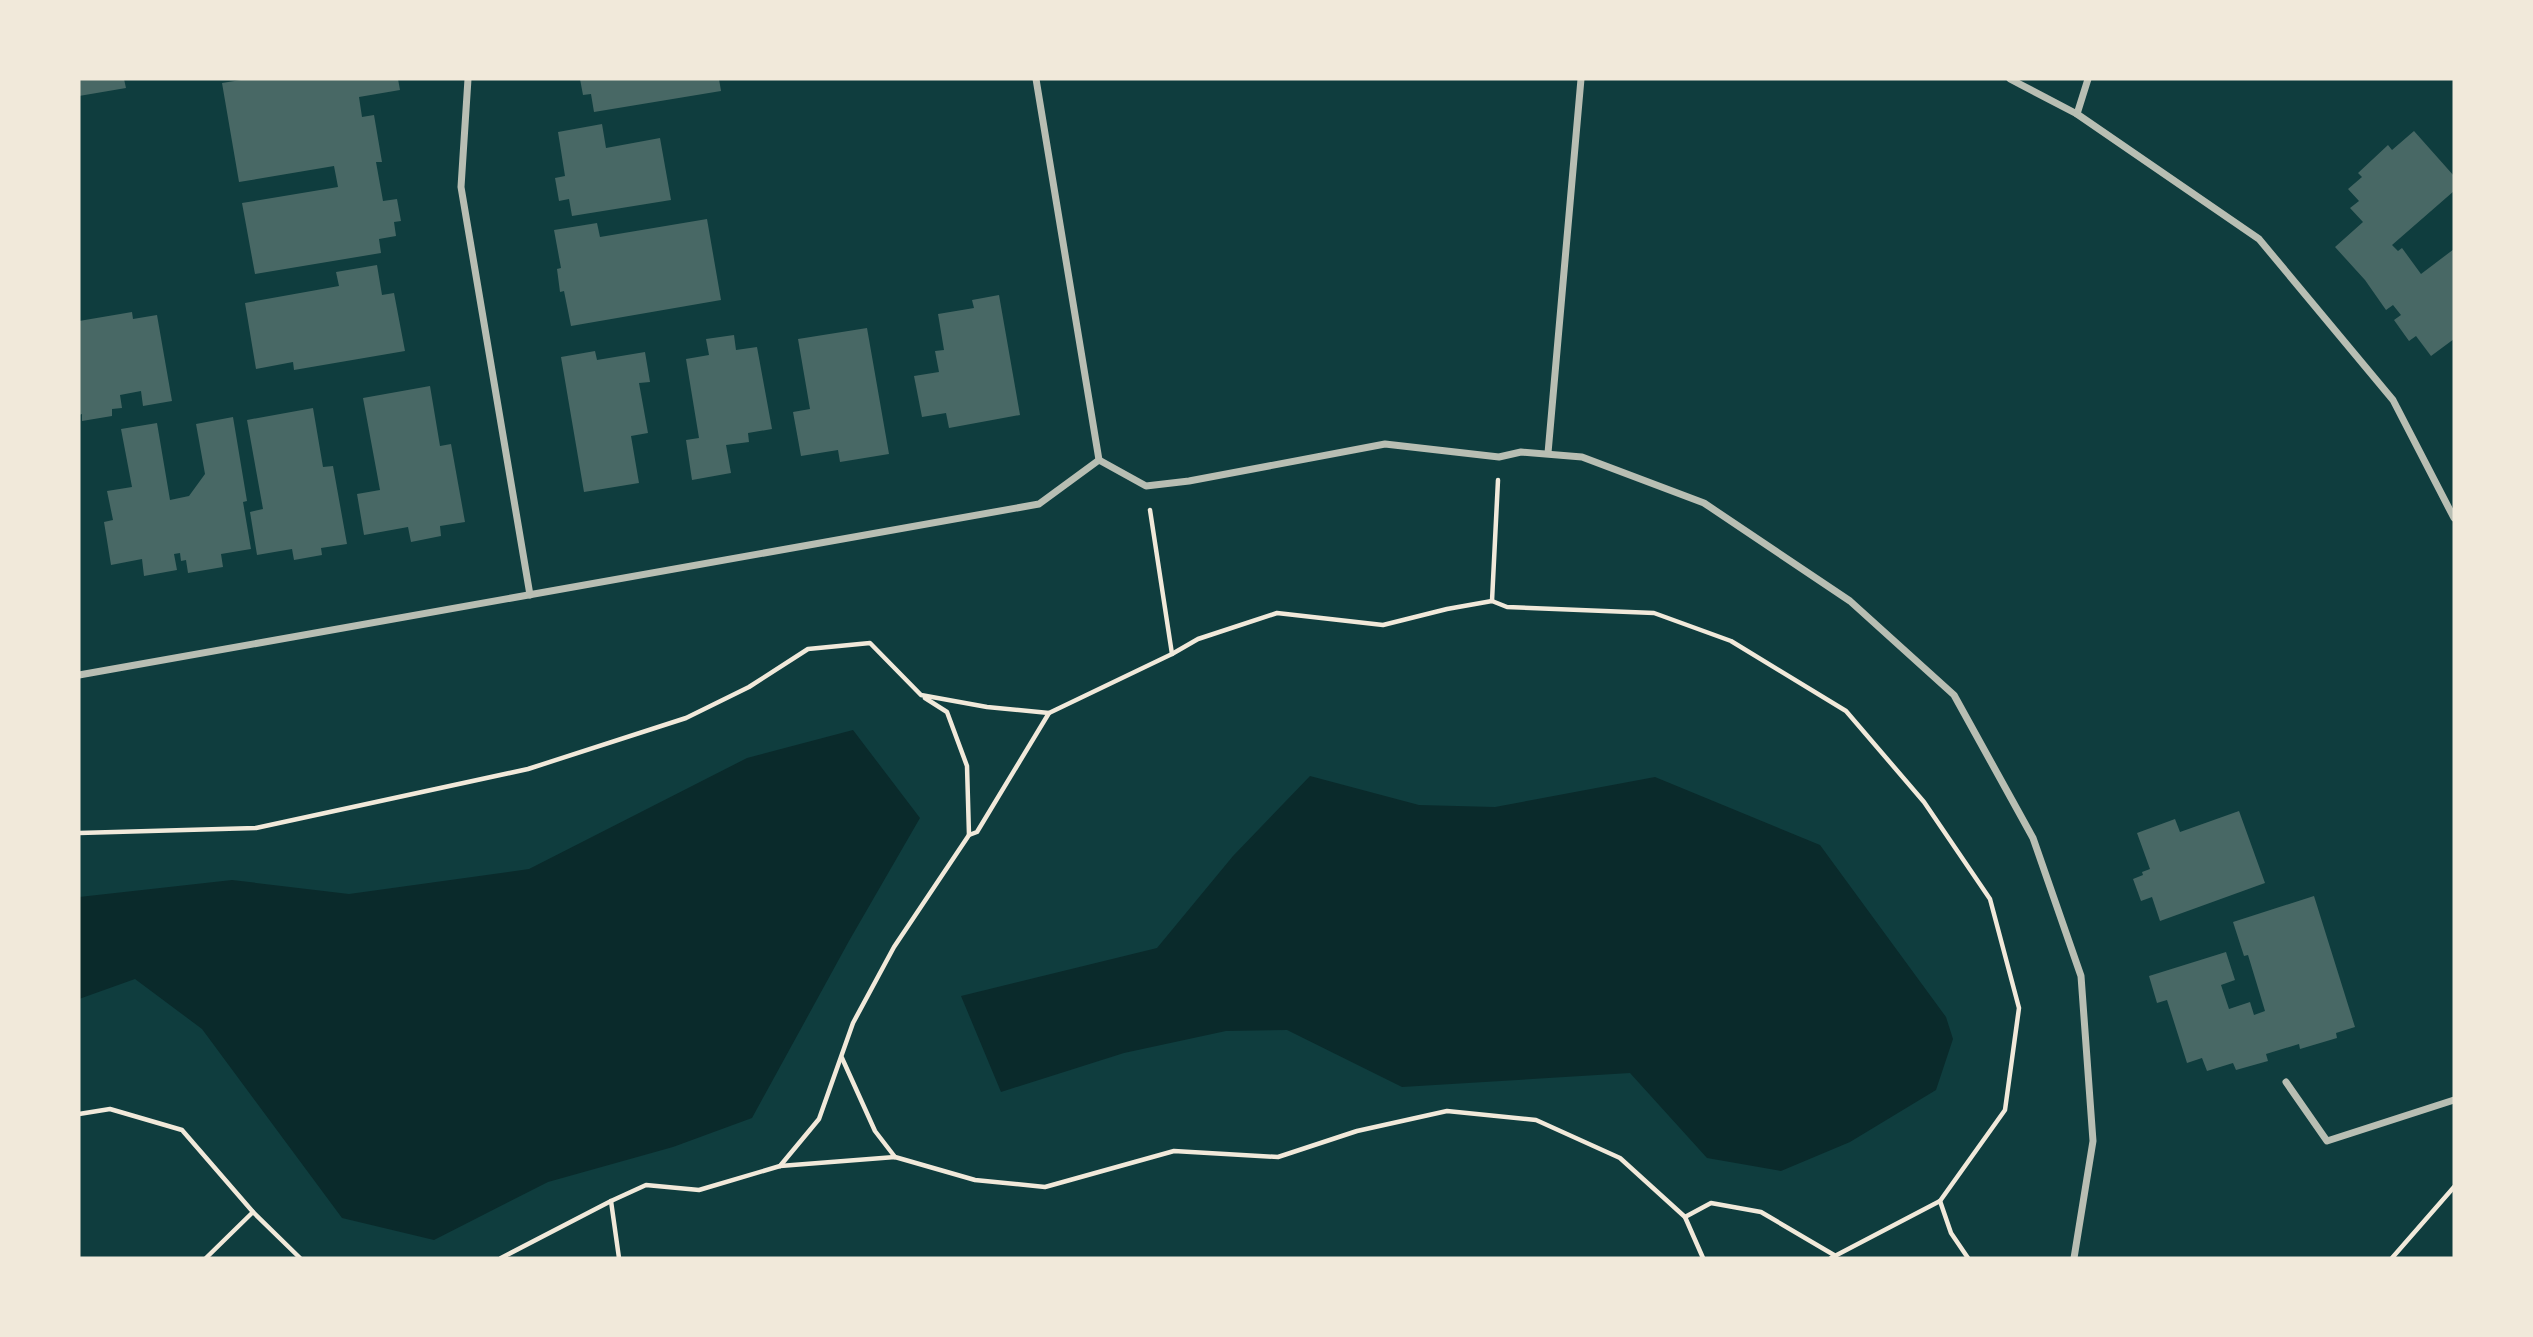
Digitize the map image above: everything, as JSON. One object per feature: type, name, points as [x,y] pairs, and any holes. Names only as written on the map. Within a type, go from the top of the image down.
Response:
[{"type":"street","points":[[468,79],[461,187],[530,595]]},
{"type":"street","points":[[1035,79],[1099,460]]},
{"type":"street","points":[[1548,453],[1581,79]]},
{"type":"street","points":[[2010,79],[2077,114],[2259,239],[2393,400],[2454,518]]},
{"type":"street","points":[[2077,114],[2088,79]]},
{"type":"street","points":[[1099,460],[1146,486],[1189,481],[1385,444],[1499,457],[1521,452],[1582,457],[1704,503],[1850,601],[1954,695],[2033,838],[2081,975],[2093,1141],[2074,1258]]},
{"type":"street","points":[[79,675],[1039,504],[1099,460]]},
{"type":"street","points":[[2286,1082],[2327,1141],[2454,1100]]},
{"type":"path","points":[[1492,601],[1498,470]]},
{"type":"path","points":[[1146,486],[1172,654]]},
{"type":"path","points":[[921,695],[988,707],[1049,713],[1198,639],[1277,613],[1383,625],[1492,601],[1507,607],[1654,613],[1731,641],[1846,711],[1924,802],[1990,899],[2019,1008],[2005,1110],[1940,1201],[1833,1256],[1761,1212],[1711,1203],[1685,1217]]},
{"type":"path","points":[[79,833],[256,828],[528,769],[686,718],[749,687],[808,649],[870,643],[921,695],[947,712],[967,766],[969,835],[894,947],[853,1023],[819,1119],[780,1166]]},
{"type":"path","points":[[969,835],[977,832],[1049,713]]},
{"type":"path","points":[[842,1058],[875,1131],[895,1157]]},
{"type":"path","points":[[79,1115],[110,1109],[182,1129],[253,1212],[300,1258]]},
{"type":"path","points":[[501,1258],[611,1200],[646,1185],[699,1190],[780,1166],[895,1157],[975,1180],[1045,1186],[1174,1151],[1278,1157],[1357,1131],[1447,1111],[1536,1120],[1620,1158],[1685,1217],[1703,1258]]},
{"type":"path","points":[[2392,1258],[2454,1187]]},
{"type":"path","points":[[611,1200],[619,1258]]},
{"type":"path","points":[[1940,1201],[1951,1233],[1968,1258]]},
{"type":"path","points":[[206,1258],[253,1212]]},
{"type":"water","points":[[853,730],[920,818],[752,1118],[673,1147],[548,1182],[434,1240],[342,1218],[202,1029],[135,979],[79,999],[79,897],[232,880],[349,894],[529,869],[747,758]]},
{"type":"water","points":[[1310,776],[1419,805],[1495,807],[1655,777],[1820,845],[1946,1017],[1953,1039],[1936,1090],[1850,1142],[1781,1171],[1707,1158],[1630,1073],[1402,1087],[1287,1030],[1226,1031],[1124,1053],[1001,1092],[961,996],[1157,948],[1233,856]]},
{"type":"building","points":[[79,79],[124,79],[126,88],[79,96]]},
{"type":"building","points":[[247,79],[398,79],[400,90],[359,97],[362,117],[374,115],[382,162],[376,162],[383,201],[397,199],[401,221],[394,222],[396,236],[379,239],[381,253],[255,274],[242,203],[338,187],[334,166],[239,182],[222,83]]},
{"type":"building","points":[[580,79],[719,79],[721,91],[594,112],[591,94],[583,95]]},
{"type":"building","points":[[602,124],[606,148],[660,138],[671,200],[572,216],[569,199],[559,201],[555,178],[565,176],[558,132]]},
{"type":"building","points":[[2414,131],[2454,176],[2454,191],[2392,245],[2398,251],[2402,248],[2421,274],[2454,249],[2454,339],[2431,356],[2416,336],[2409,341],[2394,320],[2401,315],[2393,305],[2386,310],[2365,280],[2335,247],[2363,222],[2350,208],[2359,201],[2348,189],[2362,177],[2358,173],[2388,145],[2392,150]]},
{"type":"building","points":[[707,219],[721,300],[571,326],[564,291],[560,292],[557,269],[561,268],[554,230],[597,223],[600,237]]},
{"type":"building","points":[[377,265],[382,295],[394,293],[405,351],[294,370],[293,362],[256,369],[245,303],[339,286],[336,272]]},
{"type":"building","points":[[999,295],[1020,415],[949,428],[946,413],[922,417],[914,376],[939,372],[935,351],[944,350],[938,314],[974,308],[972,300]]},
{"type":"building","points":[[132,312],[133,319],[157,315],[172,401],[143,406],[141,391],[120,395],[122,408],[112,409],[112,416],[82,421],[82,414],[79,415],[79,321]]},
{"type":"building","points":[[867,328],[889,454],[840,462],[838,450],[801,456],[793,412],[810,409],[798,339]]},
{"type":"building","points":[[734,335],[736,350],[757,347],[772,429],[748,433],[749,442],[726,445],[731,473],[692,480],[686,440],[699,438],[686,359],[709,355],[706,339]]},
{"type":"building","points":[[595,351],[597,360],[645,352],[650,382],[639,383],[648,433],[631,436],[639,483],[584,492],[561,357]]},
{"type":"building","points":[[430,386],[440,446],[451,444],[465,522],[440,526],[441,536],[411,542],[408,527],[364,535],[357,494],[380,490],[363,398]]},
{"type":"building","points":[[313,408],[323,467],[333,466],[347,544],[321,548],[322,555],[294,560],[292,549],[257,555],[250,512],[263,509],[247,420]]},
{"type":"building","points":[[233,417],[247,501],[243,502],[251,549],[221,554],[223,567],[188,573],[186,560],[181,561],[180,553],[174,554],[177,570],[144,576],[142,559],[111,565],[104,522],[113,520],[107,491],[132,487],[121,429],[157,423],[170,500],[189,496],[205,474],[196,424]]},
{"type":"building","points":[[2239,811],[2265,883],[2160,921],[2152,897],[2141,901],[2133,879],[2150,869],[2137,833],[2175,819],[2180,832]]},
{"type":"building","points":[[2314,896],[2355,1027],[2336,1033],[2337,1038],[2300,1049],[2299,1044],[2266,1054],[2268,1061],[2236,1070],[2233,1063],[2207,1071],[2202,1058],[2187,1063],[2167,1000],[2157,1003],[2149,976],[2226,952],[2235,980],[2221,985],[2229,1009],[2250,1002],[2254,1015],[2265,1011],[2248,955],[2244,956],[2233,922]]}]
